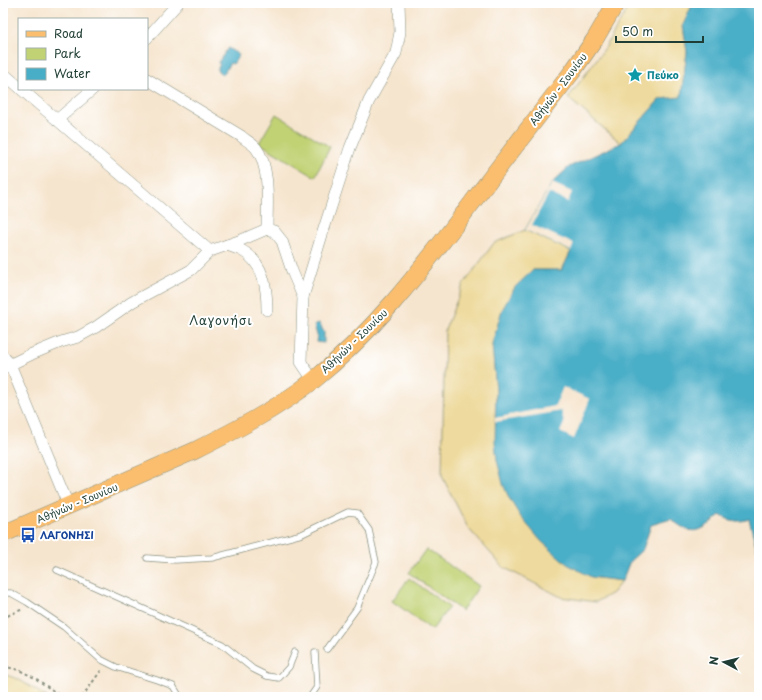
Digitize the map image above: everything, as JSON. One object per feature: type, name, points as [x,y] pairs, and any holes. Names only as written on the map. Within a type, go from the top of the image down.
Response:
[{"type":"main road","name":"Αθήνών - Σουνίου","points":[[3,534],[69,507],[194,451],[257,419],[313,380],[335,362],[370,328],[414,278],[572,72],[595,39],[616,3]]},
{"type":"street","points":[[148,37],[178,3]]},
{"type":"street","points":[[313,380],[301,362],[304,297],[350,148],[369,101],[396,53],[400,32],[399,3]]},
{"type":"street","points":[[3,73],[18,86]]},
{"type":"street","points":[[148,80],[235,132],[255,147],[263,162],[267,195],[266,229]]},
{"type":"street","points":[[22,90],[210,251]]},
{"type":"street","points":[[57,120],[92,90]]},
{"type":"street","points":[[69,507],[5,363],[78,337],[96,327],[132,302],[192,270],[210,251],[266,229],[274,231],[282,241],[292,271],[304,297]]},
{"type":"street","points":[[227,245],[242,251],[257,263],[264,278],[267,296],[267,310]]},
{"type":"lane","points":[[147,558],[176,560],[212,558],[302,534],[348,512],[357,513],[369,530],[376,562],[357,608],[327,649]]},
{"type":"lane","points":[[57,570],[222,644],[253,669],[267,676],[279,678],[289,667],[295,652]]},
{"type":"lane","points":[[3,593],[11,593],[64,627],[100,659],[116,667],[173,686],[180,697]]},
{"type":"lane","points":[[310,697],[317,686],[315,652]]},
{"type":"path","points":[[3,620],[9,615],[24,608],[27,602]]},
{"type":"path","points":[[82,697],[107,662]]},
{"type":"path","points":[[3,666],[19,670],[35,678],[62,697]]},
{"type":"green space","points":[[276,114],[330,147],[315,177],[259,143]]},
{"type":"green space","points":[[426,549],[479,586],[462,611],[409,573]]},
{"type":"green space","points":[[409,578],[449,607],[432,630],[392,601]]},
{"type":"sand","name":"Πεύκο","points":[[631,3],[693,3],[683,25],[687,52],[681,98],[660,99],[621,143],[568,98],[605,48]]},
{"type":"sand","points":[[525,230],[571,251],[562,270],[533,270],[502,310],[492,344],[496,390],[495,422],[591,577],[622,581],[612,593],[596,602],[561,597],[503,567],[468,528],[442,476],[445,330],[463,285],[494,243]]},
{"type":"sand","points":[[3,674],[18,679],[47,697],[3,697]]},
{"type":"water","points":[[693,3],[759,3],[759,552],[757,550],[749,519],[734,521],[720,515],[702,529],[691,530],[679,525],[671,519],[651,525],[643,549],[630,561],[622,581],[591,577],[567,564],[541,541],[520,516],[509,498],[503,484],[497,460],[495,442],[496,390],[492,344],[502,310],[515,287],[533,270],[562,270],[571,251],[525,230],[552,183],[569,167],[621,143],[660,99],[681,97],[687,52],[683,25]]},
{"type":"water","points":[[228,48],[239,55],[233,64],[230,63],[223,75],[217,70],[220,64],[218,63]]},
{"type":"water","points":[[319,323],[324,332],[324,343],[316,342],[317,335],[314,325]]},
{"type":"pier","points":[[552,183],[572,192],[568,202],[549,193],[532,225],[574,244],[571,251],[525,230]]},
{"type":"pier","points":[[563,387],[590,399],[574,439],[560,432],[564,423],[561,411],[495,422],[495,418],[555,406]]},
{"type":"place","name":"Πεύκο","points":[[635,75]]},
{"type":"place","name":"ΛΑΓΟΝΗΣΙ","points":[[28,535]]},
{"type":"district","name":"Λαγονήσι","points":[[221,321]]}]
